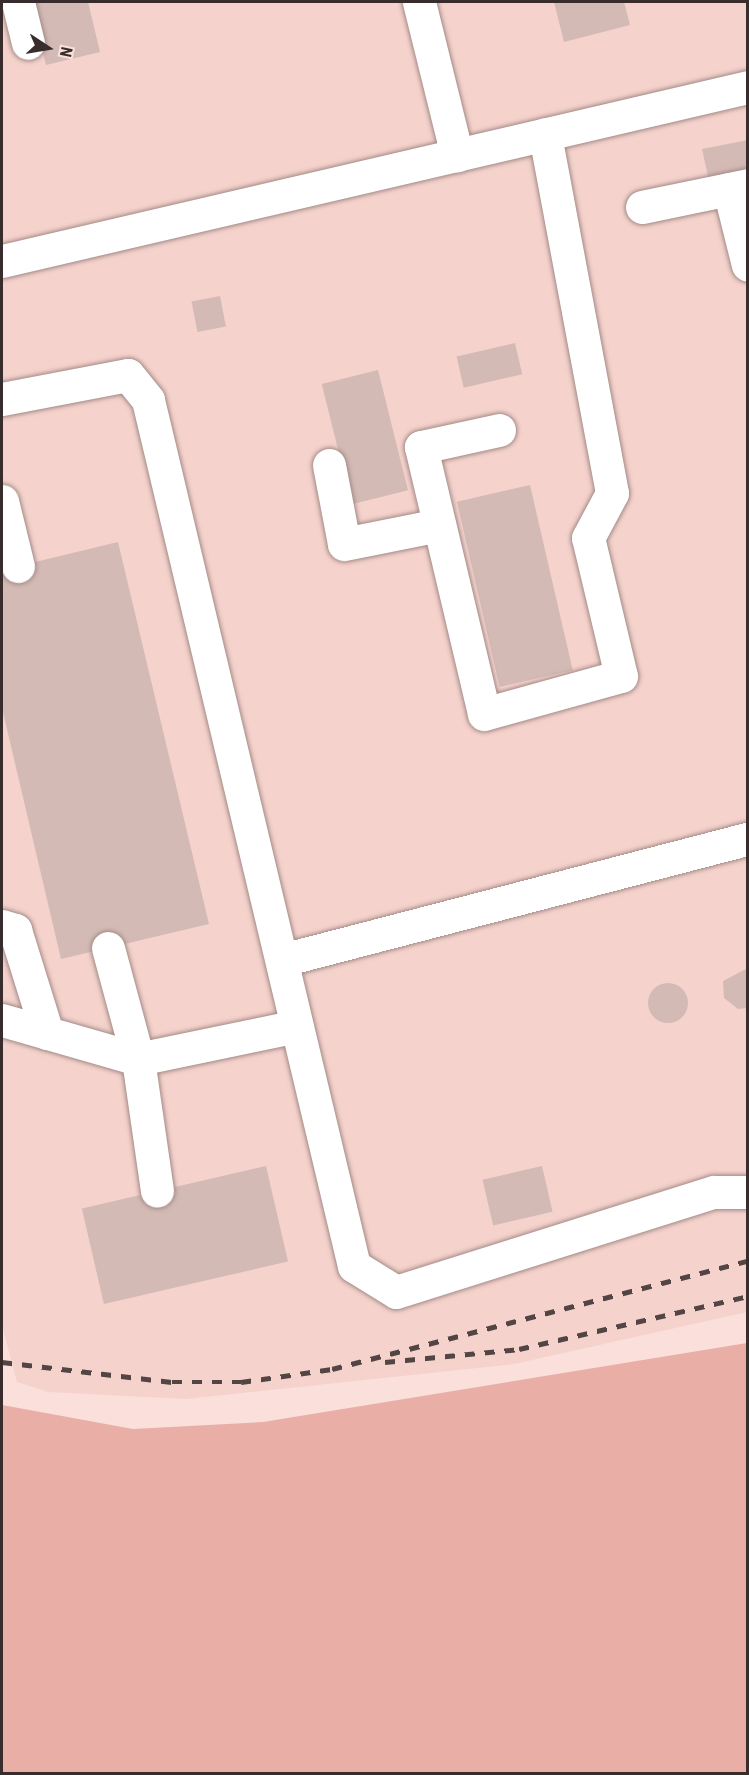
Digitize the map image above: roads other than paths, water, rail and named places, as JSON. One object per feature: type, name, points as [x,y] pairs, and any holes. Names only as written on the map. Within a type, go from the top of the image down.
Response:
[{"type":"lane","points":[[18,2],[28,44]]},
{"type":"lane","points":[[419,2],[457,155]]},
{"type":"lane","points":[[2,261],[747,87]]},
{"type":"lane","points":[[499,430],[421,447],[484,714],[621,676],[588,538],[612,493],[545,134]]},
{"type":"lane","points":[[642,207],[738,187],[747,265]]},
{"type":"lane","points":[[2,399],[128,375],[148,400],[354,1266],[396,1292],[714,1192],[747,1192]]},
{"type":"lane","points":[[329,465],[344,544],[439,525]]},
{"type":"lane","points":[[2,501],[18,566]]},
{"type":"lane","points":[[282,960],[747,839]]},
{"type":"lane","points":[[2,926],[15,930],[47,1033]]},
{"type":"lane","points":[[108,948],[138,1059],[157,1191]]},
{"type":"lane","points":[[2,1020],[138,1059],[297,1026]]},
{"type":"railway","points":[[2,1362],[172,1382],[241,1382],[332,1369],[748,1261]]},
{"type":"railway","points":[[385,1362],[519,1349],[748,1296]]}]
